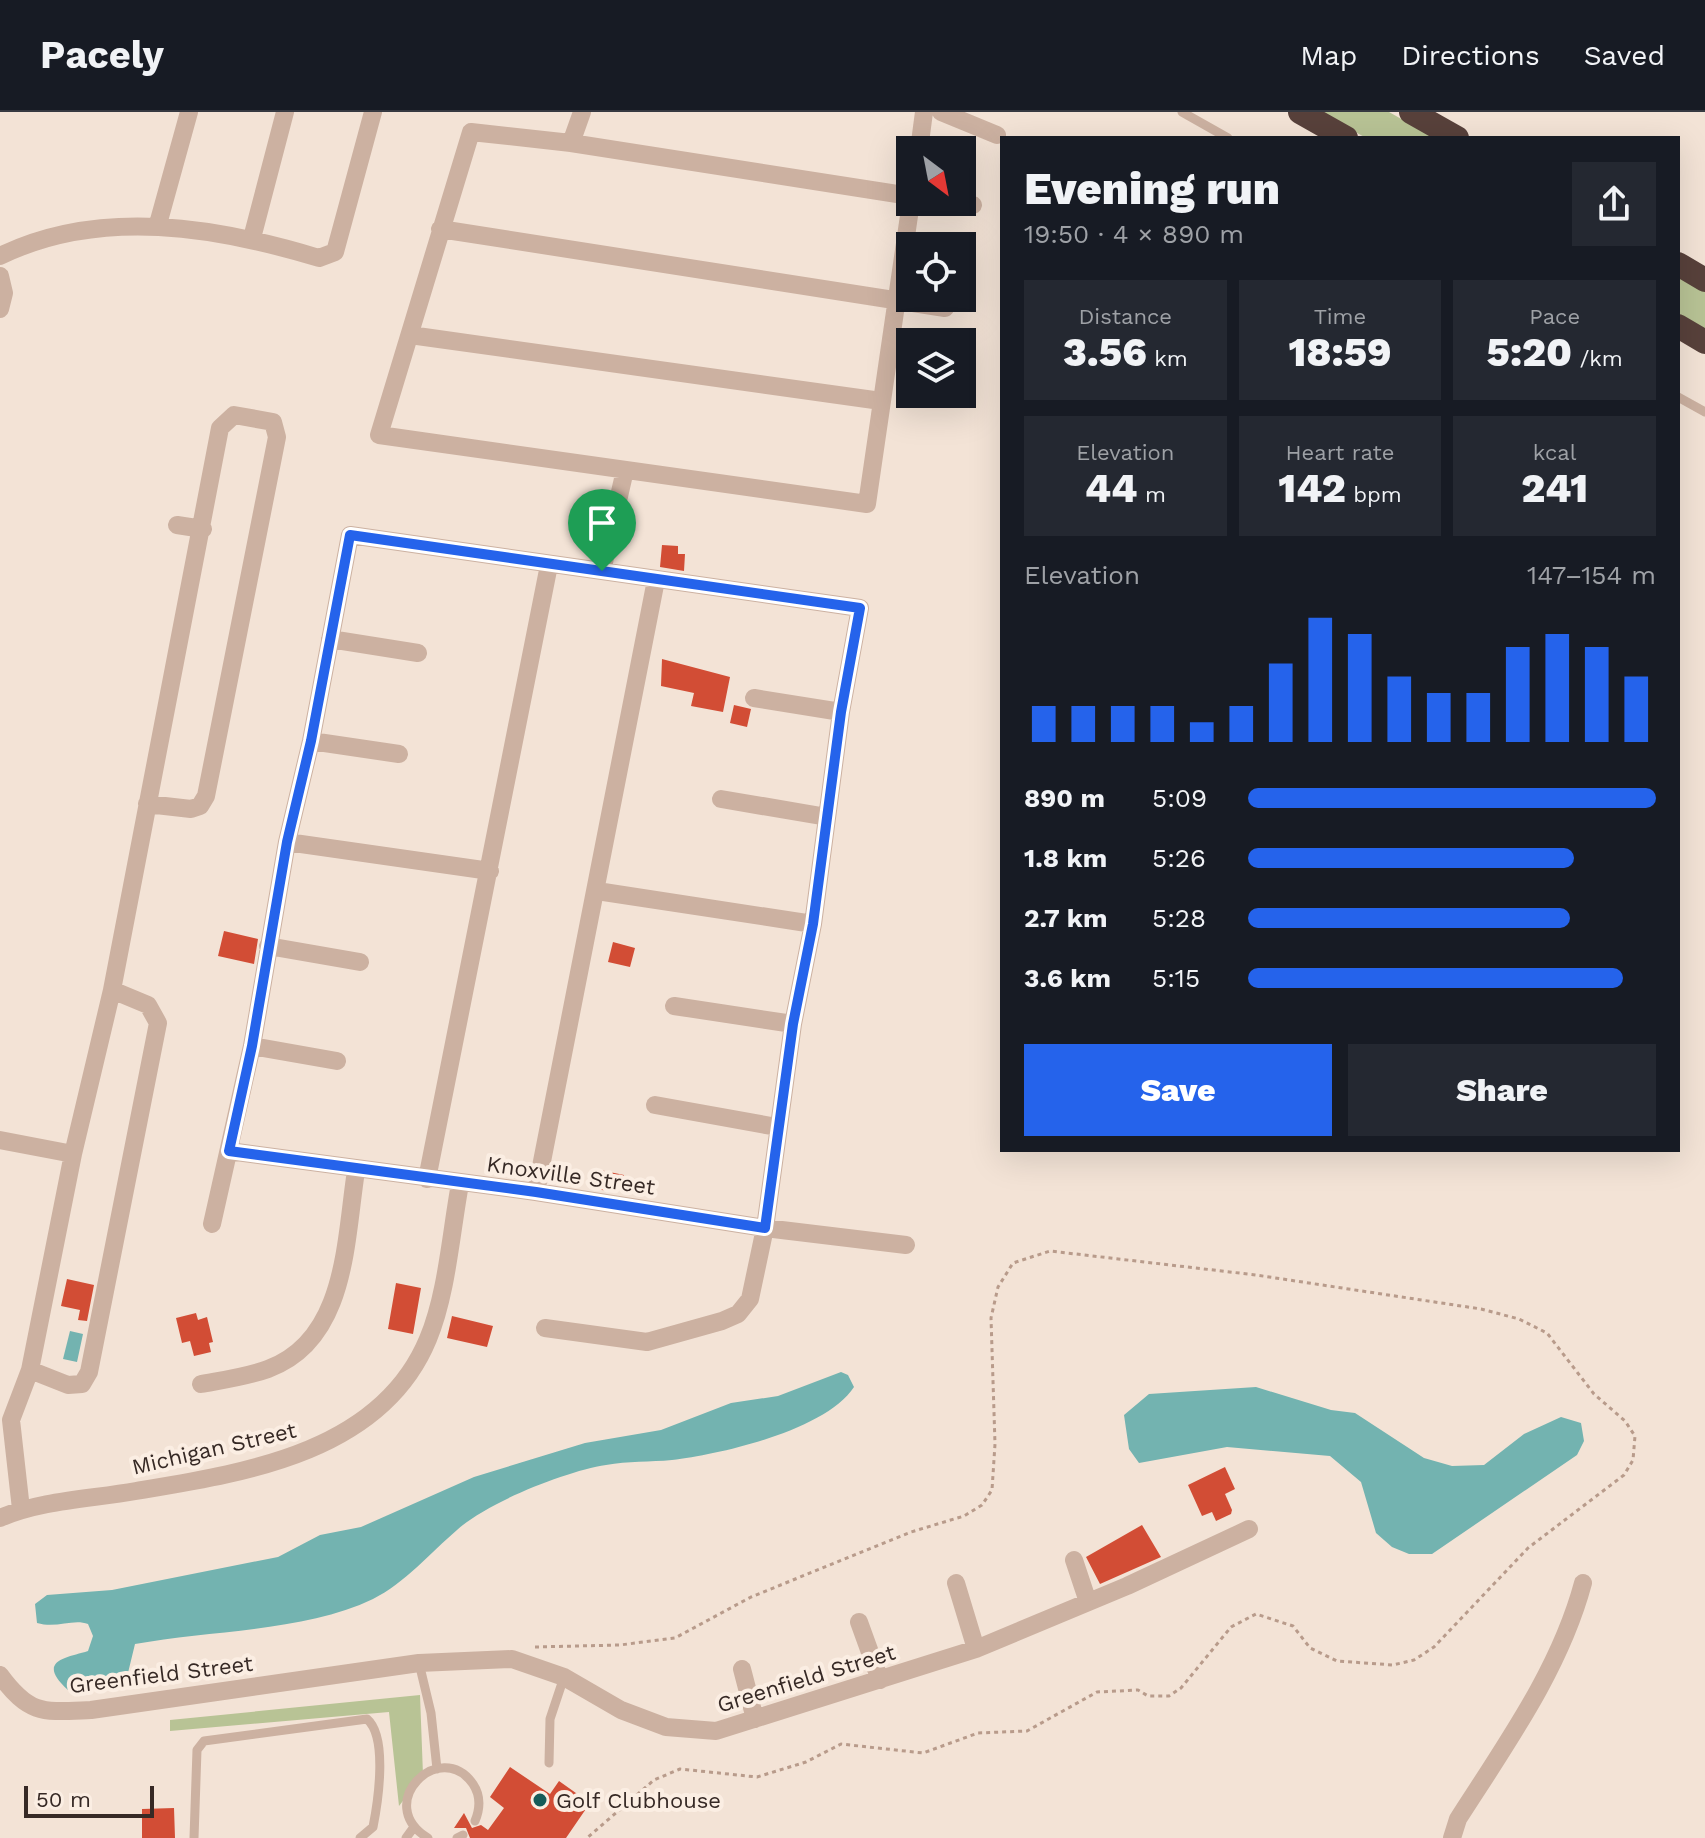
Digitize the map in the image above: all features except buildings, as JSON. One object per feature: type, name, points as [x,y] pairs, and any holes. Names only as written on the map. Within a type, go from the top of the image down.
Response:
[{"type":"highway","points":[[1300,112],[1342,136]]},
{"type":"highway","points":[[1411,112],[1453,136]]},
{"type":"highway","points":[[1680,265],[1705,280]]},
{"type":"highway","points":[[1680,327],[1705,342]]},
{"type":"street","points":[[158,224],[189,112]]},
{"type":"street","points":[[252,238],[285,112]]},
{"type":"street","points":[[0,256],[27,243],[158,224],[252,238],[319,258],[335,252],[373,112]]},
{"type":"street","points":[[571,143],[582,112]]},
{"type":"street","points":[[921,136],[924,112]]},
{"type":"street","points":[[941,112],[997,135]]},
{"type":"street","points":[[896,197],[571,143],[471,132],[379,435],[867,504],[897,312]]},
{"type":"street","points":[[440,229],[896,301]]},
{"type":"street","points":[[0,276],[4,293],[0,309]]},
{"type":"street","points":[[410,335],[881,401]]},
{"type":"street","points":[[21,1509],[6,1419],[30,1370],[73,1154],[112,990],[147,804],[203,529],[220,428],[234,415],[273,422],[277,437],[206,796],[200,806],[191,809],[147,804]]},
{"type":"street","points":[[602,571],[625,470]]},
{"type":"street","points":[[177,525],[203,529]]},
{"type":"street","points":[[212,1224],[252,1046],[287,842],[311,741],[350,535],[860,608],[841,712],[813,924],[777,1127],[765,1228],[750,1299],[738,1314],[722,1321],[647,1342],[545,1328]]},
{"type":"street","points":[[427,1179],[549,565]]},
{"type":"street","points":[[536,1192],[656,580]]},
{"type":"street","points":[[330,639],[418,653]]},
{"type":"street","points":[[754,698],[841,712]]},
{"type":"street","points":[[311,741],[399,754]]},
{"type":"street","points":[[721,799],[827,817]]},
{"type":"street","points":[[287,842],[490,871]]},
{"type":"street","points":[[597,891],[813,924]]},
{"type":"street","points":[[268,946],[360,962]]},
{"type":"street","points":[[30,1370],[68,1385],[82,1384],[89,1372],[158,1023],[148,1005],[112,990]]},
{"type":"street","points":[[674,1006],[793,1024]]},
{"type":"street","points":[[252,1046],[337,1061]]},
{"type":"street","points":[[655,1105],[777,1127]]},
{"type":"street","points":[[0,1140],[73,1154]]},
{"type":"street","name":"Knoxville Street","points":[[229,1151],[356,1171],[536,1192],[765,1228],[906,1245]]},
{"type":"street","points":[[201,1384],[270,1368],[296,1354],[316,1334],[330,1314],[356,1171]]},
{"type":"street","name":"Michigan Street","points":[[0,1518],[21,1509],[140,1491],[288,1459],[324,1445],[356,1425],[386,1401],[410,1373],[429,1337],[460,1184]]},
{"type":"street","name":"Greenfield Street","points":[[0,1675],[23,1703],[42,1712],[91,1710],[419,1663],[512,1659],[564,1677],[621,1710],[666,1727],[716,1731],[976,1649],[1249,1529]]},
{"type":"street","points":[[1074,1560],[1088,1602]]},
{"type":"street","points":[[956,1583],[976,1649]]},
{"type":"street","points":[[1452,1838],[1458,1819],[1536,1695],[1574,1619],[1583,1583]]},
{"type":"street","points":[[859,1622],[880,1680]]},
{"type":"street","points":[[742,1669],[755,1719]]},
{"type":"lane","points":[[1182,112],[1224,136]]},
{"type":"lane","points":[[1680,398],[1705,412]]},
{"type":"lane","points":[[419,1663],[431,1713],[437,1769]]},
{"type":"lane","points":[[549,1763],[550,1719],[564,1677]]},
{"type":"lane","points":[[194,1838],[197,1750],[204,1741],[367,1719],[376,1733],[380,1791],[373,1827],[360,1838]]},
{"type":"lane","points":[[428,1838],[414,1827],[407,1809],[409,1791],[420,1777],[437,1769],[456,1771],[471,1782],[479,1800],[475,1821]]},
{"type":"lane","points":[[406,1838],[414,1827]]},
{"type":"path","points":[[533,1647],[620,1645],[675,1638],[751,1597],[911,1532],[964,1516],[982,1505],[992,1490],[991,1318],[998,1287],[1013,1263],[1050,1251],[1188,1270],[1256,1275],[1481,1309],[1519,1319],[1547,1333],[1594,1394],[1625,1421],[1635,1436],[1633,1460],[1624,1475],[1528,1548],[1434,1647],[1414,1660],[1393,1665],[1337,1661],[1310,1648],[1293,1626],[1256,1614],[1231,1627],[1169,1696],[1148,1696],[1138,1690],[1097,1692],[1027,1731],[978,1733],[923,1753],[841,1744],[806,1762],[757,1777],[680,1769],[654,1780],[587,1838]]},
{"type":"green space","points":[[1320,112],[1389,112],[1431,136],[1362,136]]},
{"type":"green space","points":[[1680,275],[1705,289],[1705,329],[1680,315]]},
{"type":"green space","points":[[420,1695],[423,1775],[399,1806],[389,1712],[170,1731],[170,1720]]},
{"type":"water","points":[[70,1331],[83,1334],[77,1362],[63,1359]]},
{"type":"water","points":[[841,1372],[848,1375],[854,1387],[821,1416],[744,1446],[672,1460],[589,1468],[549,1481],[487,1509],[385,1592],[346,1610],[256,1629],[135,1644],[127,1677],[115,1685],[68,1690],[54,1673],[57,1662],[88,1651],[93,1636],[88,1624],[82,1622],[37,1623],[35,1604],[47,1595],[112,1590],[278,1557],[320,1535],[361,1527],[474,1477],[585,1443],[661,1430],[731,1403],[778,1396]]},
{"type":"water","points":[[1256,1387],[1331,1410],[1355,1413],[1424,1458],[1452,1466],[1484,1465],[1524,1434],[1561,1417],[1581,1423],[1584,1441],[1577,1455],[1432,1554],[1409,1554],[1392,1547],[1376,1533],[1361,1482],[1330,1456],[1227,1447],[1139,1463],[1129,1449],[1124,1415],[1149,1394]]},
{"type":"place","name":"Golf Clubhouse","points":[[540,1800]]},
{"type":"route","points":[[350,535],[602,571],[860,608],[841,712],[813,924],[777,1127],[765,1228],[536,1192],[356,1171],[229,1151],[252,1046],[287,842],[311,741],[350,535]]}]
